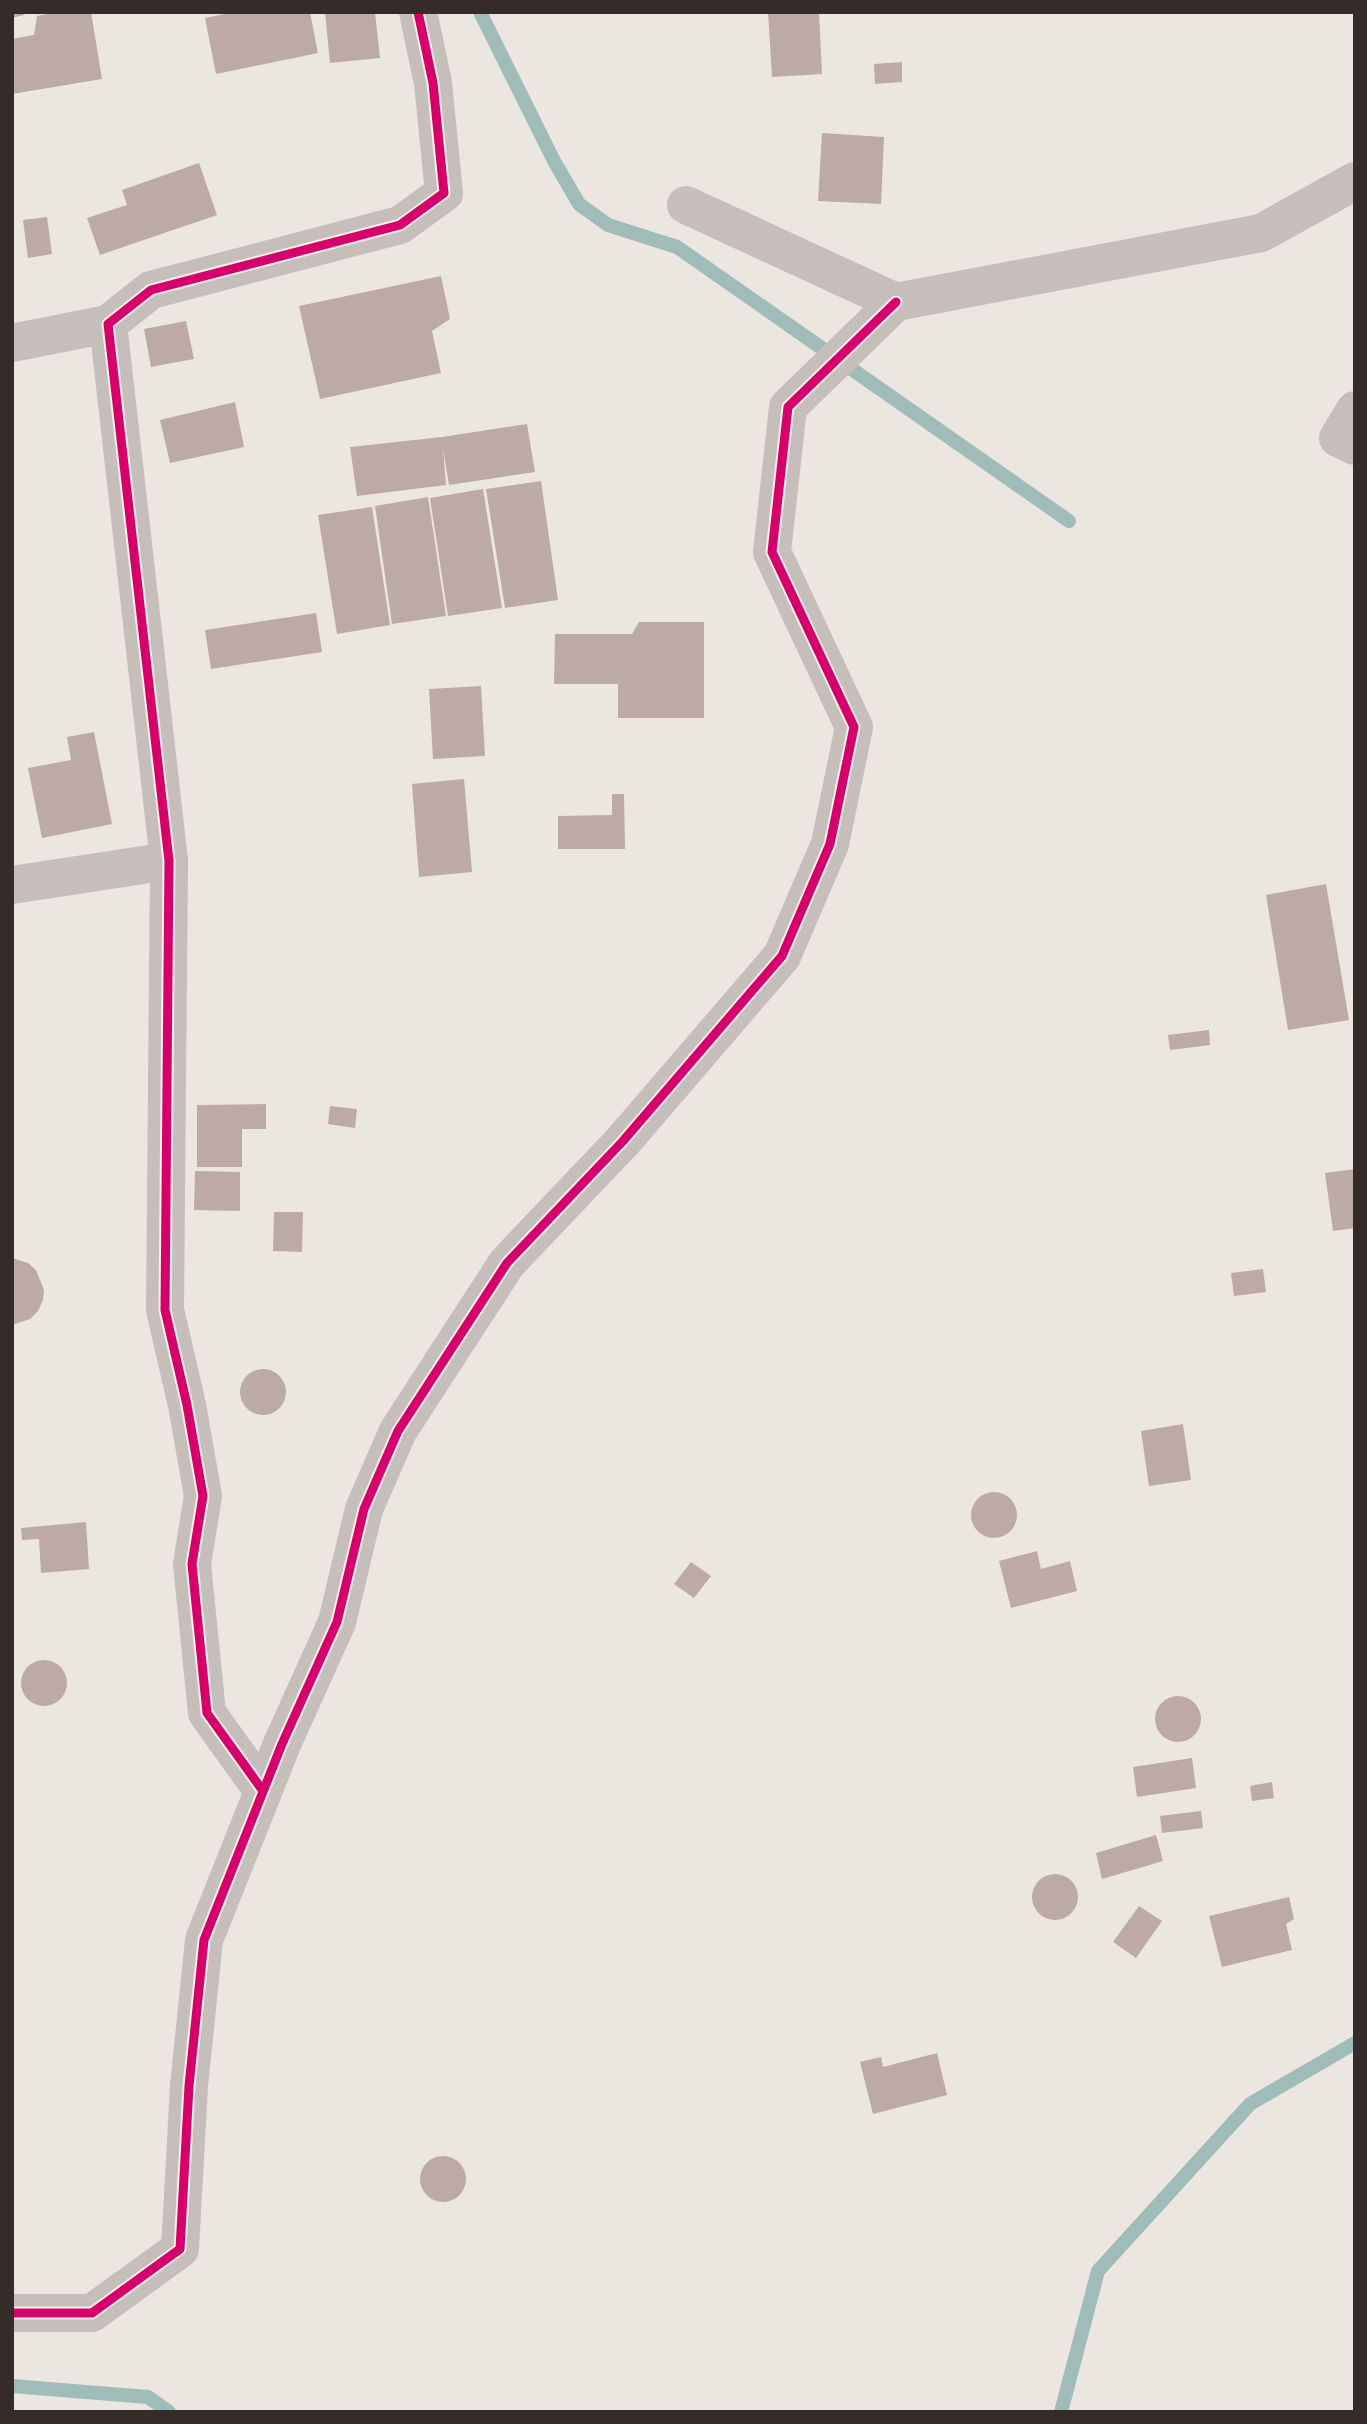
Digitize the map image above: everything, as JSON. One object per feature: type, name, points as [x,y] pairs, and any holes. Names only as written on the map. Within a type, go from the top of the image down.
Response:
[{"type":"street","points":[[12,343],[108,324],[151,290],[400,225],[444,193],[433,83],[418,12]]},
{"type":"street","points":[[12,2313],[92,2313],[180,2249],[189,2086],[204,1940],[282,1744],[337,1622],[364,1509],[398,1431],[507,1263],[623,1140],[782,956],[830,844],[855,727],[772,552],[788,407],[896,302],[1261,233],[1355,181]]},
{"type":"street","points":[[685,205],[896,302]]},
{"type":"street","points":[[108,324],[169,861],[165,1310],[187,1405],[203,1496],[192,1564],[207,1713],[263,1791]]},
{"type":"street","points":[[12,885],[169,861]]},
{"type":"building","points":[[12,12],[23,12],[24,15],[12,18]]},
{"type":"building","points":[[57,12],[91,12],[102,79],[12,94],[12,39],[34,35],[37,16]]},
{"type":"building","points":[[234,12],[310,12],[318,53],[216,74],[205,18]]},
{"type":"building","points":[[325,12],[375,12],[380,58],[330,63]]},
{"type":"building","points":[[768,12],[819,12],[822,74],[772,77]]},
{"type":"building","points":[[902,62],[902,82],[875,84],[874,64]]},
{"type":"building","points":[[822,133],[884,137],[881,204],[818,201]]},
{"type":"building","points":[[199,163],[217,215],[100,255],[87,218],[127,205],[122,190]]},
{"type":"building","points":[[47,217],[52,254],[28,258],[23,220]]},
{"type":"building","points":[[441,276],[450,319],[432,331],[441,373],[320,399],[299,306]]},
{"type":"building","points":[[186,321],[194,359],[151,367],[144,329]]},
{"type":"building","points":[[235,402],[244,447],[170,463],[160,420]]},
{"type":"building","points":[[527,424],[535,472],[449,485],[443,449],[446,485],[357,496],[350,447]]},
{"type":"building","points":[[541,481],[558,600],[505,608],[486,489]]},
{"type":"building","points":[[483,489],[502,608],[448,616],[430,498]]},
{"type":"building","points":[[428,497],[446,616],[392,624],[375,506]]},
{"type":"building","points":[[372,507],[390,625],[337,634],[318,515]]},
{"type":"building","points":[[316,613],[322,652],[211,669],[205,630]]},
{"type":"building","points":[[639,622],[704,622],[704,718],[618,718],[618,684],[554,684],[555,634],[632,634]]},
{"type":"building","points":[[481,686],[485,756],[433,759],[429,689]]},
{"type":"building","points":[[94,732],[112,824],[42,838],[28,768],[71,760],[67,737]]},
{"type":"building","points":[[464,779],[472,872],[419,877],[412,784]]},
{"type":"building","points":[[612,794],[624,794],[625,849],[558,849],[558,816],[612,815]]},
{"type":"building","points":[[1326,884],[1349,1020],[1288,1030],[1266,895]]},
{"type":"building","points":[[1209,1030],[1210,1045],[1170,1050],[1168,1035]]},
{"type":"building","points":[[266,1104],[266,1129],[242,1129],[242,1167],[197,1167],[197,1105]]},
{"type":"building","points":[[330,1106],[357,1109],[355,1128],[328,1124]]},
{"type":"building","points":[[1355,1169],[1355,1228],[1333,1231],[1325,1173]]},
{"type":"building","points":[[195,1171],[240,1172],[240,1211],[194,1210]]},
{"type":"building","points":[[274,1212],[303,1212],[302,1252],[273,1251]]},
{"type":"building","points":[[12,1258],[28,1263],[36,1270],[44,1290],[38,1311],[30,1319],[12,1325]]},
{"type":"building","points":[[1263,1269],[1266,1292],[1234,1296],[1231,1273]]},
{"type":"building","points":[[263,1369],[279,1376],[286,1392],[279,1408],[263,1415],[247,1408],[240,1392],[247,1376]]},
{"type":"building","points":[[1183,1424],[1191,1480],[1149,1486],[1141,1431]]},
{"type":"building","points":[[994,1492],[1010,1499],[1017,1515],[1010,1531],[994,1538],[978,1531],[971,1515],[978,1499]]},
{"type":"building","points":[[86,1522],[89,1569],[41,1573],[39,1539],[22,1540],[21,1528]]},
{"type":"building","points":[[1037,1551],[1041,1569],[1070,1561],[1077,1591],[1011,1608],[999,1561]]},
{"type":"building","points":[[691,1562],[711,1576],[694,1598],[674,1584]]},
{"type":"building","points":[[44,1660],[60,1667],[67,1683],[60,1699],[44,1706],[28,1699],[21,1683],[28,1667]]},
{"type":"building","points":[[1178,1696],[1194,1703],[1201,1719],[1194,1735],[1178,1742],[1162,1735],[1155,1719],[1162,1703]]},
{"type":"building","points":[[1192,1758],[1196,1788],[1137,1797],[1133,1767]]},
{"type":"building","points":[[1272,1782],[1274,1798],[1252,1801],[1250,1786]]},
{"type":"building","points":[[1201,1811],[1203,1828],[1162,1833],[1160,1816]]},
{"type":"building","points":[[1156,1835],[1163,1861],[1102,1879],[1096,1853]]},
{"type":"building","points":[[1055,1874],[1071,1881],[1078,1897],[1071,1913],[1055,1920],[1039,1913],[1032,1897],[1039,1881]]},
{"type":"building","points":[[1289,1897],[1294,1919],[1286,1924],[1292,1950],[1222,1967],[1209,1916]]},
{"type":"building","points":[[1139,1906],[1162,1921],[1136,1958],[1113,1942]]},
{"type":"building","points":[[937,2053],[947,2095],[873,2114],[860,2062],[881,2057],[883,2067]]},
{"type":"building","points":[[443,2156],[459,2163],[466,2179],[459,2195],[443,2202],[427,2195],[420,2179],[427,2163]]},
{"type":"waterway","points":[[480,12],[554,161],[579,204],[608,225],[677,247],[1069,521]]},
{"type":"waterway","points":[[1061,2412],[1098,2271],[1250,2104],[1355,2043]]},
{"type":"waterway","points":[[12,2386],[148,2397],[169,2412]]},
{"type":"cycle path","points":[[263,1791],[207,1713],[192,1564],[203,1496],[187,1405],[165,1310],[169,861],[108,324],[151,290],[400,225],[444,193],[433,83],[418,12]]},
{"type":"cycle path","points":[[12,2313],[92,2313],[180,2249],[189,2086],[204,1940],[282,1744],[337,1622],[364,1509],[398,1431],[507,1263],[623,1141],[782,956],[830,844],[854,727],[772,552],[788,407],[896,302]]}]
